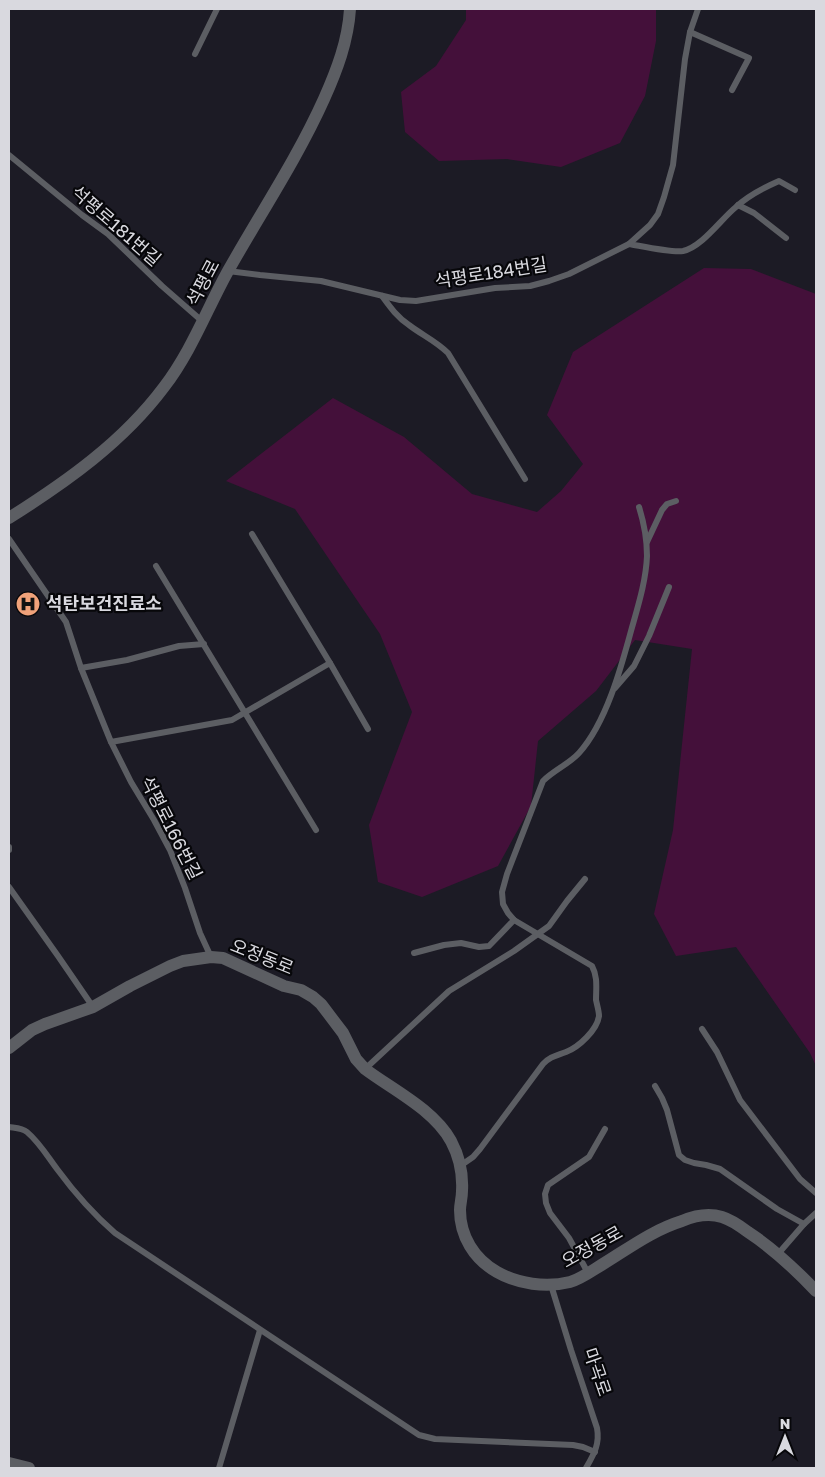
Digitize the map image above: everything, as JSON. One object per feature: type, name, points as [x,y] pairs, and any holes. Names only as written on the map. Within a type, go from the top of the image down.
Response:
[{"type":"street","name":"석평로","points":[[9,518],[54,489],[105,450],[164,387],[184,356],[228,271],[287,171],[317,115],[335,74],[344,47],[350,21],[350,9]]},
{"type":"street","name":"오정동로","points":[[9,1048],[32,1030],[93,1007],[170,966],[183,961],[211,957],[229,960],[284,986],[301,990],[312,997],[321,1004],[343,1033],[356,1059],[364,1068],[436,1120],[450,1140],[459,1159],[462,1175],[460,1210],[464,1233],[472,1250],[479,1259],[490,1267],[513,1280],[550,1285],[571,1282],[665,1226],[693,1217],[710,1215],[734,1222],[778,1254],[816,1292]]},
{"type":"street","points":[[9,1462],[29,1468]]},
{"type":"lane","points":[[195,54],[217,9]]},
{"type":"lane","name":"석평로184번길","points":[[228,271],[260,276],[321,281],[400,300],[416,301],[495,288],[530,286],[569,274],[629,244],[650,225],[658,214],[664,197],[673,165],[685,59],[690,32],[698,9]]},
{"type":"lane","points":[[690,32],[749,58],[732,90]]},
{"type":"lane","name":"석평로181번길","points":[[9,155],[108,234],[202,321]]},
{"type":"lane","points":[[629,244],[683,251],[702,240],[748,197],[779,181],[796,190]]},
{"type":"lane","points":[[738,205],[754,213],[786,238]]},
{"type":"lane","points":[[382,296],[395,314],[439,344],[448,353],[525,479]]},
{"type":"lane","points":[[647,543],[666,504],[676,502]]},
{"type":"lane","points":[[460,1166],[473,1157],[480,1149],[543,1064],[550,1057],[572,1049],[584,1040],[596,1025],[599,1015],[596,1001],[596,979],[592,966],[514,920],[503,904],[502,892],[507,874],[543,781],[579,753],[592,734],[612,691],[641,597],[647,558],[647,543],[639,507]]},
{"type":"lane","points":[[252,534],[368,729]]},
{"type":"lane","name":"석평로166번길","points":[[9,539],[66,622],[81,668],[111,742],[131,782],[170,850],[200,933],[211,957]]},
{"type":"lane","points":[[156,566],[316,830]]},
{"type":"lane","points":[[612,691],[634,666],[669,588]]},
{"type":"lane","points":[[81,668],[135,658],[179,646],[204,644]]},
{"type":"lane","points":[[111,742],[232,720],[330,663]]},
{"type":"lane","points":[[364,1068],[449,991],[514,951],[549,926],[567,900],[585,879]]},
{"type":"lane","points":[[9,886],[93,1007]]},
{"type":"lane","points":[[414,953],[444,945],[461,943],[479,947],[489,946],[514,920]]},
{"type":"lane","points":[[702,1029],[717,1052],[740,1100],[800,1179],[816,1193]]},
{"type":"lane","points":[[655,1086],[667,1110],[679,1155],[685,1160],[720,1169],[777,1209],[804,1224]]},
{"type":"lane","points":[[9,1127],[26,1131],[75,1193],[115,1233],[419,1435],[436,1438],[583,1447],[596,1452],[586,1468]]},
{"type":"lane","points":[[588,1273],[569,1238],[550,1213],[545,1194],[548,1186],[589,1157],[605,1129]]},
{"type":"lane","points":[[778,1254],[816,1213]]},
{"type":"lane","name":"마곡로","points":[[550,1285],[597,1428],[599,1438],[596,1452]]},
{"type":"lane","points":[[219,1468],[260,1330]]},
{"type":"shaded area","points":[[466,9],[656,9],[656,41],[645,96],[620,143],[561,167],[507,159],[439,161],[405,132],[401,92],[436,66],[466,20]]},
{"type":"shaded area","points":[[704,268],[751,269],[816,294],[816,1066],[810,1053],[736,947],[676,956],[654,914],[673,830],[692,649],[635,640],[596,691],[538,741],[531,806],[498,866],[422,897],[378,882],[369,825],[412,712],[380,634],[295,509],[226,481],[333,398],[404,437],[472,494],[537,512],[561,491],[583,464],[547,415],[573,352]]},
{"type":"place","name":"석탄보건진료소","points":[[28,604]]}]
